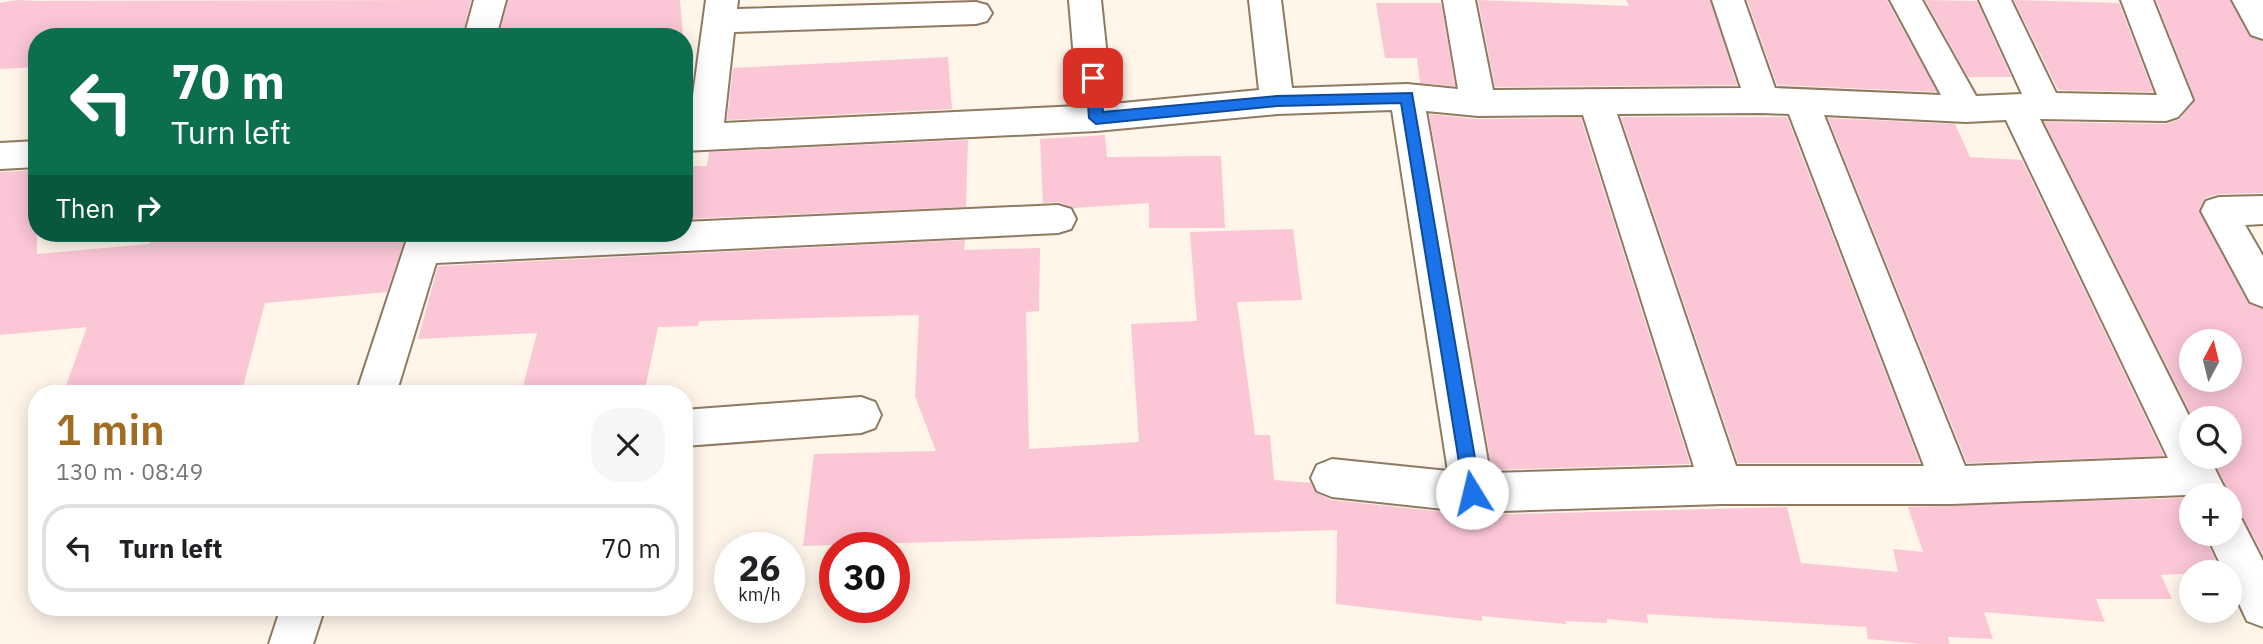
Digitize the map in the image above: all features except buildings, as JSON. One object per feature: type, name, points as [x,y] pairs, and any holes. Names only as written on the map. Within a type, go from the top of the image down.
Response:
[{"type":"street","points":[[482,28],[490,0]]},
{"type":"street","points":[[1085,0],[1084,43],[1093,78],[1096,118]]},
{"type":"street","points":[[1265,0],[1277,101]]},
{"type":"street","points":[[1459,0],[1478,103]]},
{"type":"street","points":[[1728,0],[1762,100]]},
{"type":"street","points":[[1906,0],[1966,109]]},
{"type":"street","points":[[1995,0],[2031,106],[2201,483]]},
{"type":"street","points":[[976,13],[721,10],[694,137],[1096,118],[1277,101],[1407,97],[1478,103],[1597,104],[1762,100],[1966,109],[2031,106],[2166,108],[2176,100],[2137,0]]},
{"type":"street","points":[[2248,0],[2263,27]]},
{"type":"street","points":[[1407,97],[1472,493]]},
{"type":"street","points":[[1801,101],[1952,485]]},
{"type":"street","points":[[1597,104],[1721,485]]},
{"type":"street","points":[[0,156],[28,154]]},
{"type":"street","points":[[2263,209],[2219,211],[2263,291]]},
{"type":"street","points":[[693,232],[1058,219]]},
{"type":"street","points":[[379,385],[425,242]]},
{"type":"street","points":[[693,427],[861,415]]},
{"type":"street","points":[[1332,478],[1472,493],[1721,485],[2179,485]]},
{"type":"street","points":[[2233,546],[2263,606]]},
{"type":"street","points":[[290,644],[300,616]]},
{"type":"route","points":[[1093,78],[1096,118],[1277,101],[1407,97],[1472,493]]}]
